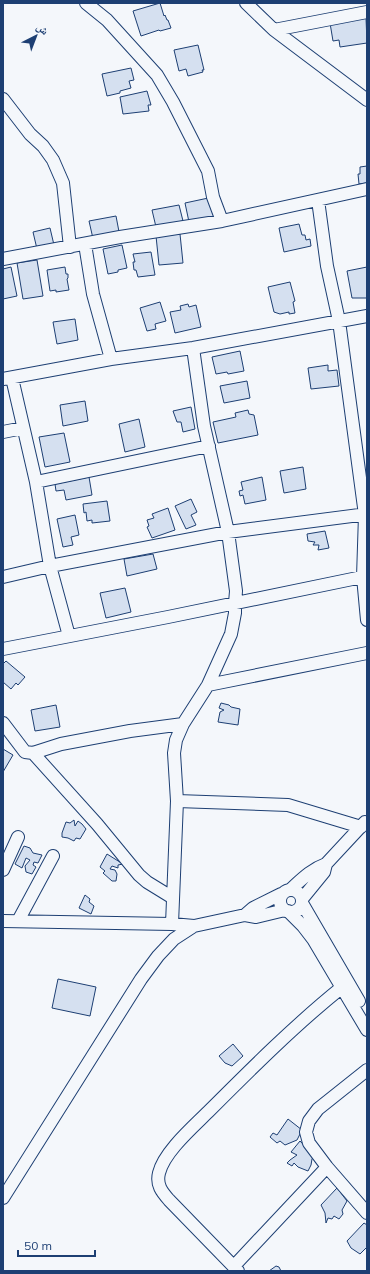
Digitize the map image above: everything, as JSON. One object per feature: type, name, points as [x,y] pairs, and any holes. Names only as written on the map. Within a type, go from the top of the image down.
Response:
[{"type":"street","points":[[86,3],[107,20],[157,75],[173,102],[208,171],[213,197],[222,221]]},
{"type":"street","points":[[246,3],[274,30],[367,100]]},
{"type":"street","points":[[274,30],[367,12]]},
{"type":"street","points":[[3,99],[30,134],[43,146],[53,160],[63,183],[70,247]]},
{"type":"street","points":[[3,259],[222,221],[367,189]]},
{"type":"street","points":[[318,200],[327,266],[339,321],[366,514],[365,577],[367,620]]},
{"type":"street","points":[[85,244],[93,294],[111,359]]},
{"type":"street","points":[[69,636],[50,566],[36,482],[23,428],[8,379],[111,359],[193,348],[367,316]]},
{"type":"street","points":[[172,924],[177,801],[174,753],[176,740],[183,724],[208,685],[230,634],[235,613],[236,591],[228,532],[204,426],[193,348]]},
{"type":"street","points":[[3,432],[23,428]]},
{"type":"street","points":[[36,482],[209,446]]},
{"type":"street","points":[[3,577],[50,566],[228,532],[366,514]]},
{"type":"street","points":[[3,649],[365,577]]},
{"type":"street","points":[[208,685],[367,653]]},
{"type":"street","points":[[3,724],[25,752],[33,753],[61,744],[130,731],[183,724]]},
{"type":"street","points":[[33,753],[98,824],[139,875],[147,882],[173,898]]},
{"type":"street","points":[[177,801],[288,805],[364,824],[326,864],[309,873],[286,892],[253,908],[244,915]]},
{"type":"street","points":[[3,870],[18,837]]},
{"type":"street","points":[[18,922],[53,856]]},
{"type":"street","points":[[3,921],[172,924],[194,926],[244,915],[256,917],[286,911],[295,911],[298,909],[302,901],[324,872],[326,864]]},
{"type":"street","points":[[286,892],[298,892],[367,1014]]},
{"type":"street","points":[[286,892],[280,901],[282,908],[303,926],[313,939],[367,1030]]},
{"type":"street","points":[[3,1198],[141,979],[158,956],[174,939],[194,926]]},
{"type":"street","points":[[327,1167],[236,1269],[169,1200],[160,1189],[158,1183],[159,1173],[166,1159],[179,1142],[231,1089],[314,1011],[341,988]]},
{"type":"street","points":[[367,1070],[318,1109],[309,1121],[306,1132],[310,1143],[327,1167],[367,1213]]},
{"type":"building","points":[[160,3],[164,16],[165,15],[168,20],[171,28],[141,36],[133,11]]},
{"type":"building","points":[[366,18],[367,43],[340,47],[339,40],[333,41],[330,23]]},
{"type":"building","points":[[198,45],[204,70],[202,70],[203,72],[188,76],[186,69],[179,71],[174,50]]},
{"type":"building","points":[[131,68],[134,80],[129,81],[131,88],[120,91],[120,93],[107,96],[102,74]]},
{"type":"building","points":[[147,91],[151,105],[148,105],[149,111],[123,114],[120,97]]},
{"type":"building","points":[[367,166],[367,183],[359,184],[358,174],[360,174],[360,167]]},
{"type":"building","points":[[213,197],[217,216],[189,222],[185,203]]},
{"type":"building","points":[[179,205],[183,221],[156,227],[152,210]]},
{"type":"building","points":[[116,216],[120,237],[94,243],[89,221]]},
{"type":"building","points":[[299,224],[302,235],[305,235],[306,240],[310,239],[311,246],[284,252],[279,228]]},
{"type":"building","points":[[50,228],[54,245],[37,249],[33,232]]},
{"type":"building","points":[[180,234],[183,263],[159,265],[156,236]]},
{"type":"building","points":[[122,245],[127,268],[108,274],[103,249]]},
{"type":"building","points":[[151,252],[155,275],[138,277],[136,270],[134,270],[133,262],[135,262],[133,254]]},
{"type":"building","points":[[37,260],[43,296],[23,299],[17,263]]},
{"type":"building","points":[[11,267],[17,296],[3,299],[3,269]]},
{"type":"building","points":[[65,267],[66,274],[68,274],[67,279],[69,290],[56,292],[56,290],[50,291],[47,270]]},
{"type":"building","points":[[367,267],[367,298],[352,298],[347,271]]},
{"type":"building","points":[[290,282],[295,301],[293,302],[295,313],[289,314],[289,312],[280,314],[274,312],[268,287]]},
{"type":"building","points":[[160,302],[166,321],[155,324],[156,329],[147,331],[140,308]]},
{"type":"building","points":[[188,304],[189,307],[196,305],[201,327],[175,333],[170,312],[181,310],[180,306]]},
{"type":"building","points":[[75,319],[78,340],[57,344],[53,322]]},
{"type":"building","points":[[240,351],[244,371],[228,374],[227,372],[216,374],[212,357]]},
{"type":"building","points":[[328,365],[328,371],[337,370],[339,386],[311,389],[308,368]]},
{"type":"building","points":[[247,381],[250,398],[224,403],[220,386]]},
{"type":"building","points":[[85,401],[88,421],[63,426],[60,405]]},
{"type":"building","points":[[191,407],[195,429],[183,432],[181,422],[177,422],[173,411]]},
{"type":"building","points":[[248,410],[249,414],[254,415],[258,435],[218,443],[213,422],[236,417],[235,413]]},
{"type":"building","points":[[139,419],[145,447],[125,452],[119,424]]},
{"type":"building","points":[[64,433],[70,462],[45,467],[39,437]]},
{"type":"building","points":[[303,467],[306,489],[284,493],[280,471]]},
{"type":"building","points":[[89,477],[92,495],[66,500],[64,490],[56,491],[55,484]]},
{"type":"building","points":[[262,477],[266,500],[245,504],[243,495],[240,496],[239,491],[243,490],[241,482]]},
{"type":"building","points":[[191,499],[197,512],[191,515],[196,525],[186,529],[175,506]]},
{"type":"building","points":[[107,501],[110,521],[92,523],[92,520],[87,521],[83,504]]},
{"type":"building","points":[[168,508],[175,530],[152,538],[147,527],[149,526],[147,520],[154,518],[152,514]]},
{"type":"building","points":[[75,515],[79,535],[71,537],[73,545],[63,547],[57,519]]},
{"type":"building","points":[[325,531],[329,548],[318,550],[319,545],[313,545],[315,542],[308,541],[307,534]]},
{"type":"building","points":[[153,554],[157,569],[127,576],[124,559]]},
{"type":"building","points":[[125,588],[131,612],[106,618],[100,593]]},
{"type":"building","points":[[6,661],[25,677],[18,685],[16,683],[11,689],[3,682],[3,664]]},
{"type":"building","points":[[221,703],[240,709],[238,725],[218,722],[220,712],[224,710],[219,708]]},
{"type":"building","points":[[56,705],[60,727],[35,731],[31,710]]},
{"type":"building","points":[[3,749],[13,755],[3,772]]},
{"type":"building","points":[[74,820],[75,826],[78,821],[86,829],[80,839],[76,838],[74,841],[62,837],[62,833],[66,822],[70,823]]},
{"type":"building","points":[[24,846],[30,848],[33,853],[42,855],[38,863],[34,862],[33,865],[36,867],[32,874],[26,872],[25,866],[30,860],[26,858],[22,868],[15,864]]},
{"type":"building","points":[[107,854],[123,864],[118,865],[118,868],[112,866],[110,869],[115,870],[117,874],[116,881],[112,881],[103,873],[105,871],[100,867]]},
{"type":"building","points":[[85,895],[90,899],[89,902],[94,906],[91,914],[79,908]]},
{"type":"building","points":[[58,979],[96,987],[90,1016],[52,1008]]},
{"type":"building","points":[[233,1044],[243,1056],[232,1066],[225,1063],[219,1056]]},
{"type":"building","points":[[288,1119],[302,1130],[297,1140],[285,1145],[280,1141],[277,1143],[270,1137],[273,1133],[277,1135]]},
{"type":"building","points":[[300,1141],[314,1156],[308,1171],[298,1167],[294,1163],[292,1166],[287,1163],[297,1155],[291,1152]]},
{"type":"building","points":[[337,1188],[347,1201],[342,1210],[343,1214],[339,1219],[334,1216],[332,1219],[328,1218],[326,1223],[325,1213],[321,1205]]},
{"type":"building","points":[[364,1223],[367,1225],[367,1247],[360,1254],[351,1248],[347,1241]]},
{"type":"building","points":[[276,1266],[279,1267],[281,1271],[269,1271]]}]
